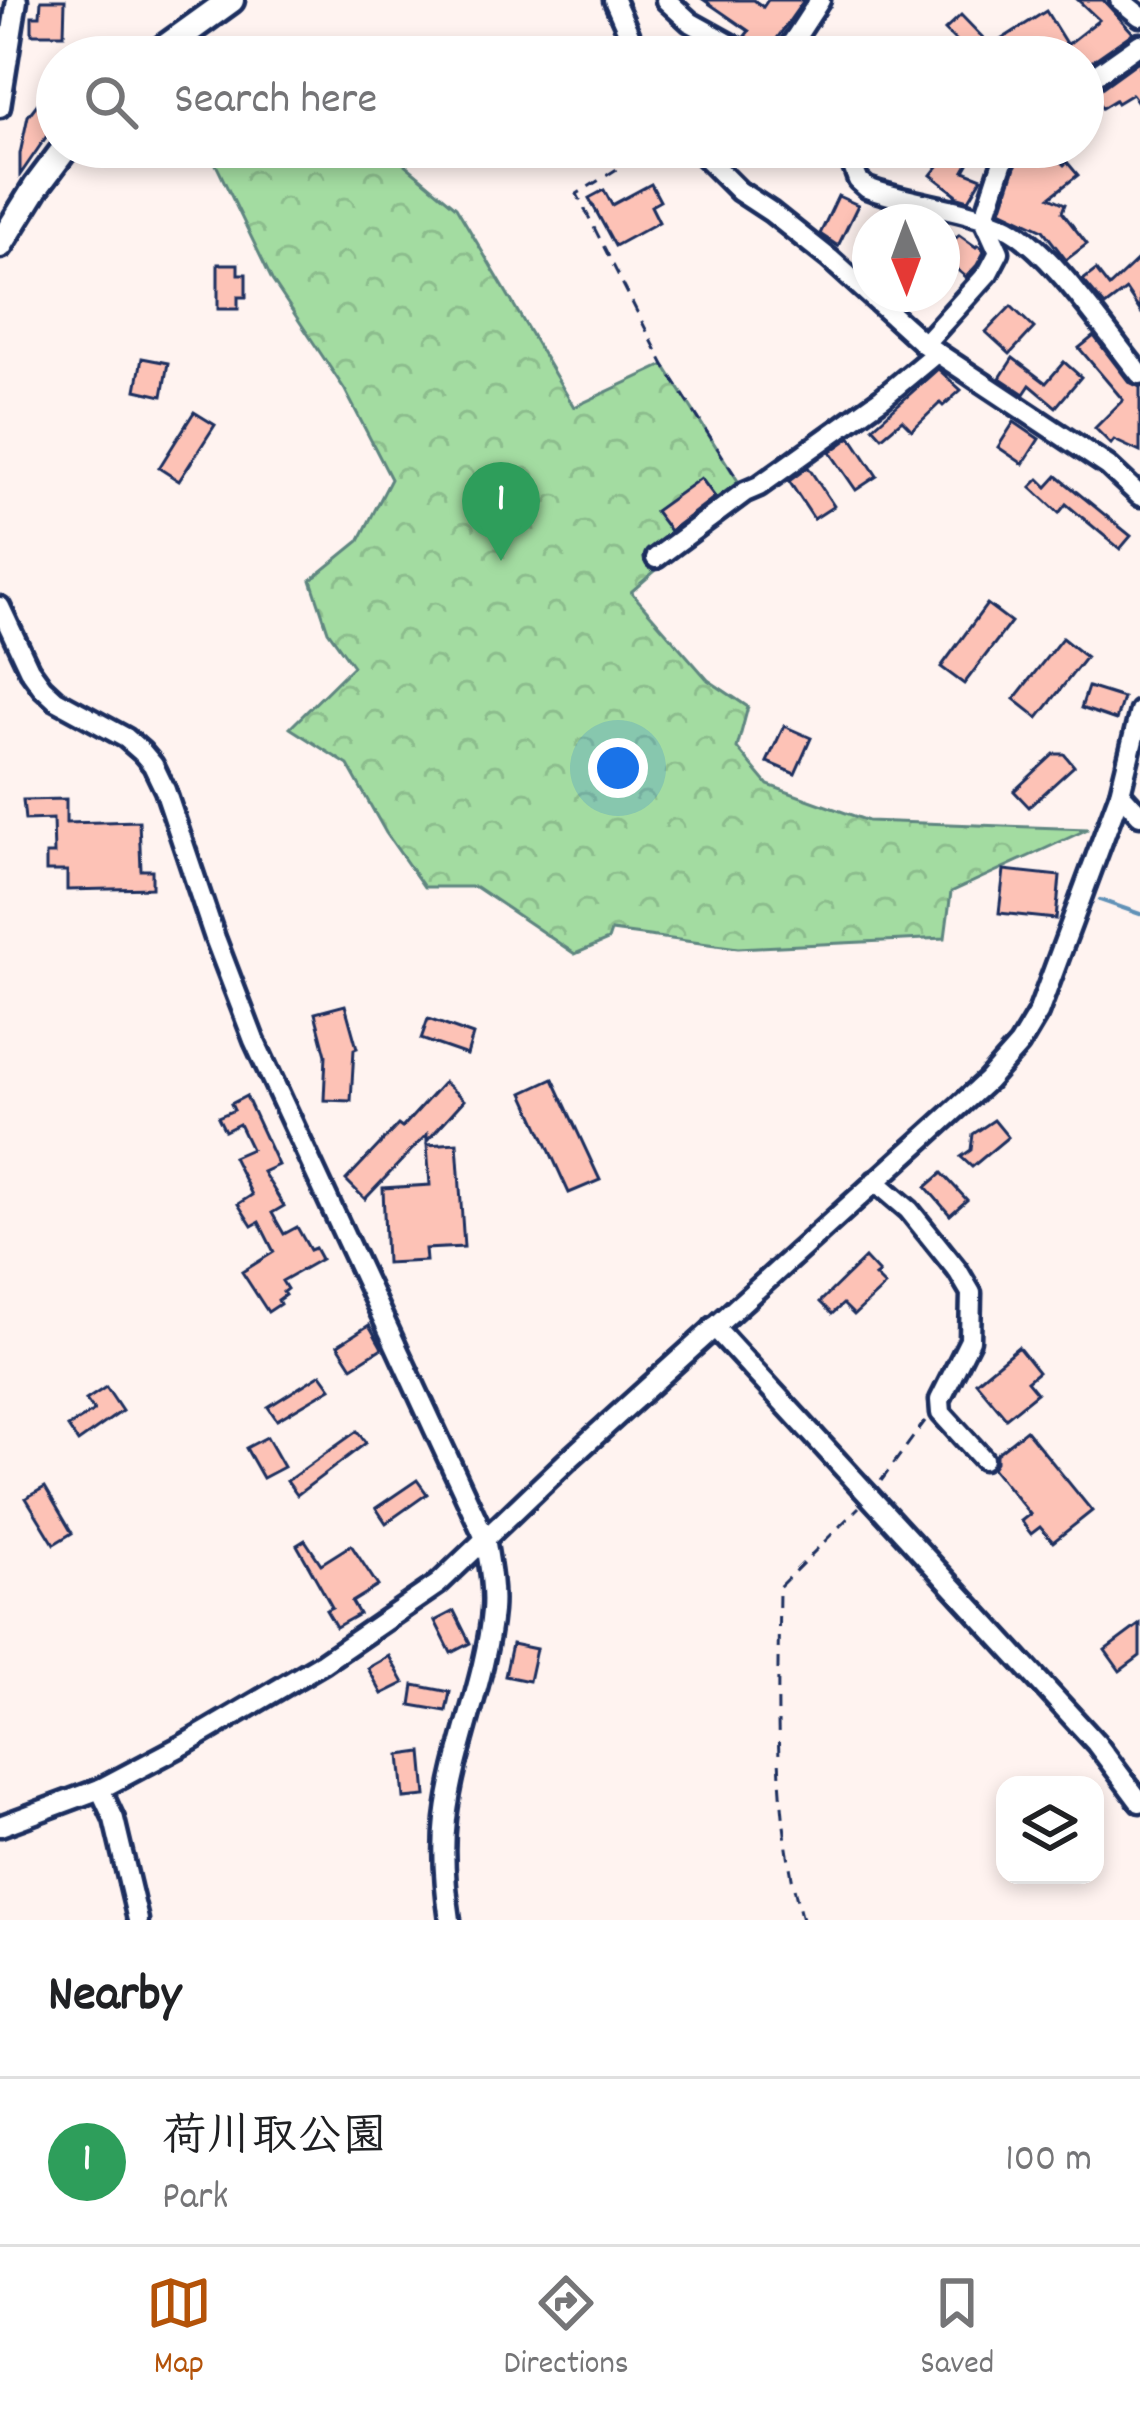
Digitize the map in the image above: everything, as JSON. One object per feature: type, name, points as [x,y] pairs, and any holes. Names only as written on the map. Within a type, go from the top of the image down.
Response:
[{"type":"main road","points":[[181,36],[231,0]]},
{"type":"main road","points":[[0,245],[51,168]]},
{"type":"street","points":[[0,107],[16,0]]},
{"type":"street","points":[[614,0],[630,36]]},
{"type":"street","points":[[666,0],[715,36]]},
{"type":"street","points":[[797,36],[820,0]]},
{"type":"street","points":[[1120,0],[1140,16]]},
{"type":"street","points":[[1104,69],[1140,44]]},
{"type":"street","points":[[718,168],[930,348],[1108,466],[1140,496]]},
{"type":"street","points":[[854,168],[867,188],[984,219],[1022,236],[1048,260],[1140,374]]},
{"type":"street","points":[[656,558],[882,398],[930,348],[999,252],[984,219],[1002,168]]},
{"type":"street","points":[[0,607],[42,687],[56,700],[126,738],[153,765],[254,1040],[485,1538],[492,1609],[483,1664],[456,1759],[444,1832],[450,1920]]},
{"type":"street","points":[[0,1826],[100,1789],[185,1744],[323,1664],[438,1584],[987,1081],[1019,1045],[1038,1013],[1120,793],[1140,711]]},
{"type":"street","points":[[1120,793],[1140,815]]},
{"type":"street","points":[[875,1180],[921,1223],[971,1293],[970,1340],[940,1400],[941,1413],[983,1460]]},
{"type":"street","points":[[714,1327],[1096,1743],[1140,1802]]},
{"type":"street","points":[[100,1789],[114,1819],[138,1920]]},
{"type":"path","points":[[619,168],[578,194],[664,364],[745,492]]},
{"type":"path","points":[[802,1920],[784,1823],[777,1734],[779,1587],[869,1496],[940,1400]]},
{"type":"green space","points":[[218,168],[409,168],[456,207],[574,407],[664,365],[745,492],[631,592],[708,680],[748,707],[737,748],[768,785],[868,821],[1088,829],[951,892],[945,938],[738,948],[611,931],[608,940],[575,954],[476,887],[424,887],[386,833],[348,765],[290,728],[353,666],[328,631],[311,580],[359,541],[391,479],[345,390],[272,280]]},
{"type":"building","points":[[41,0],[65,0],[64,34],[32,34],[32,16],[40,16]]},
{"type":"building","points":[[704,0],[754,0],[763,7],[768,0],[804,0],[779,36],[745,36],[749,31]]},
{"type":"building","points":[[1078,0],[1103,0],[1133,33],[1104,53],[1104,36],[1079,36],[1099,20]]},
{"type":"building","points":[[1046,11],[1061,36],[1007,36]]},
{"type":"building","points":[[961,15],[981,36],[951,36],[945,30]]},
{"type":"building","points":[[1140,60],[1140,105],[1132,94],[1104,107],[1104,86]]},
{"type":"building","points":[[36,106],[36,152],[20,175],[20,154],[28,116]]},
{"type":"building","points":[[937,168],[966,168],[982,178],[969,200],[955,196],[931,175]]},
{"type":"building","points":[[1015,168],[1072,168],[1078,175],[1050,197],[1065,204],[1062,212],[1087,244],[1066,260],[1043,230],[1001,210]]},
{"type":"building","points":[[651,184],[660,201],[651,206],[659,222],[615,246],[589,198],[604,190],[612,205]]},
{"type":"building","points":[[838,196],[856,204],[838,246],[820,234]]},
{"type":"building","points":[[960,236],[984,252],[966,277],[960,272]]},
{"type":"building","points":[[1140,258],[1140,311],[1126,290],[1105,306],[1083,280],[1096,270],[1109,287]]},
{"type":"building","points":[[218,264],[238,264],[238,274],[246,274],[246,297],[238,297],[238,309],[218,309]]},
{"type":"building","points":[[1011,306],[1034,328],[1010,354],[986,332]]},
{"type":"building","points":[[1094,336],[1129,382],[1140,387],[1140,452],[1114,440],[1111,444],[1095,428],[1123,400],[1079,348]]},
{"type":"building","points":[[142,358],[168,363],[162,396],[136,390]]},
{"type":"building","points":[[1013,358],[1046,383],[1064,362],[1081,377],[1056,407],[1030,385],[1024,394],[1000,378]]},
{"type":"building","points":[[938,369],[961,390],[912,430],[902,420],[882,437],[873,427]]},
{"type":"building","points":[[194,412],[215,425],[179,481],[159,468]]},
{"type":"building","points":[[1014,422],[1039,439],[1023,464],[998,447]]},
{"type":"building","points":[[851,437],[877,476],[856,490],[830,452]]},
{"type":"building","points":[[808,467],[834,506],[814,519],[789,481]]},
{"type":"building","points":[[1057,476],[1131,536],[1120,549],[1066,504],[1059,513],[1031,487],[1039,479],[1047,487]]},
{"type":"building","points":[[701,478],[715,497],[670,531],[655,511]]},
{"type":"building","points":[[987,604],[1011,622],[964,684],[941,667]]},
{"type":"building","points":[[1062,638],[1086,657],[1038,718],[1014,699]]},
{"type":"building","points":[[1088,687],[1123,698],[1116,720],[1081,708]]},
{"type":"building","points":[[784,726],[811,738],[795,774],[767,762]]},
{"type":"building","points":[[1054,754],[1064,754],[1074,766],[1029,807],[1014,791]]},
{"type":"building","points":[[66,799],[66,823],[139,821],[141,870],[152,870],[152,888],[67,890],[67,871],[46,871],[46,854],[54,854],[53,819],[25,820],[23,800]]},
{"type":"building","points":[[1004,870],[1060,876],[1056,919],[999,913]]},
{"type":"building","points":[[345,1005],[357,1048],[351,1101],[324,1100],[326,1055],[315,1013]]},
{"type":"building","points":[[428,1019],[473,1035],[467,1055],[421,1039]]},
{"type":"building","points":[[553,1079],[600,1180],[569,1193],[523,1093]]},
{"type":"building","points":[[444,1082],[464,1100],[365,1199],[346,1180]]},
{"type":"building","points":[[246,1096],[278,1165],[263,1172],[284,1206],[272,1213],[284,1234],[297,1227],[321,1259],[282,1281],[285,1295],[268,1312],[242,1272],[274,1252],[259,1222],[252,1226],[238,1204],[252,1195],[233,1157],[251,1149],[239,1124],[225,1131],[218,1117],[234,1110],[231,1104]]},
{"type":"building","points":[[994,1120],[1008,1137],[972,1167],[961,1157],[971,1150],[973,1134]]},
{"type":"building","points":[[457,1143],[464,1247],[425,1249],[426,1261],[386,1263],[383,1188],[430,1185],[427,1145]]},
{"type":"building","points":[[942,1173],[967,1200],[950,1215],[926,1187]]},
{"type":"building","points":[[865,1258],[885,1286],[854,1315],[843,1304],[832,1314],[820,1302]]},
{"type":"building","points":[[369,1325],[382,1348],[352,1367],[338,1345]]},
{"type":"building","points":[[1018,1347],[1038,1372],[1027,1381],[1037,1393],[1006,1418],[976,1382]]},
{"type":"building","points":[[321,1374],[331,1388],[277,1420],[268,1407]]},
{"type":"building","points":[[106,1387],[122,1411],[78,1442],[68,1427],[94,1411],[86,1400]]},
{"type":"building","points":[[1026,1430],[1092,1511],[1053,1542],[1040,1527],[1031,1534],[1021,1521],[1030,1514],[992,1468],[996,1454]]},
{"type":"building","points":[[357,1431],[366,1443],[297,1495],[287,1481]]},
{"type":"building","points":[[267,1437],[284,1467],[263,1478],[246,1448]]},
{"type":"building","points":[[417,1480],[427,1494],[386,1523],[376,1508]]},
{"type":"building","points":[[45,1487],[72,1533],[54,1544],[26,1498]]},
{"type":"building","points":[[305,1540],[321,1564],[351,1545],[378,1586],[352,1602],[359,1614],[336,1627],[326,1610],[332,1607],[297,1545]]},
{"type":"building","points":[[454,1611],[470,1643],[451,1653],[435,1621]]},
{"type":"building","points":[[1140,1624],[1140,1656],[1120,1671],[1105,1650]]},
{"type":"building","points":[[512,1644],[536,1649],[529,1681],[505,1676]]},
{"type":"building","points":[[389,1656],[404,1683],[382,1694],[368,1668]]},
{"type":"building","points":[[414,1685],[450,1692],[446,1711],[411,1705]]},
{"type":"building","points":[[422,1752],[426,1796],[404,1798],[400,1755]]},
{"type":"waterway","points":[[1100,900],[1140,914]]},
{"type":"place","name":"荷川取公園","points":[[501,561]]}]
